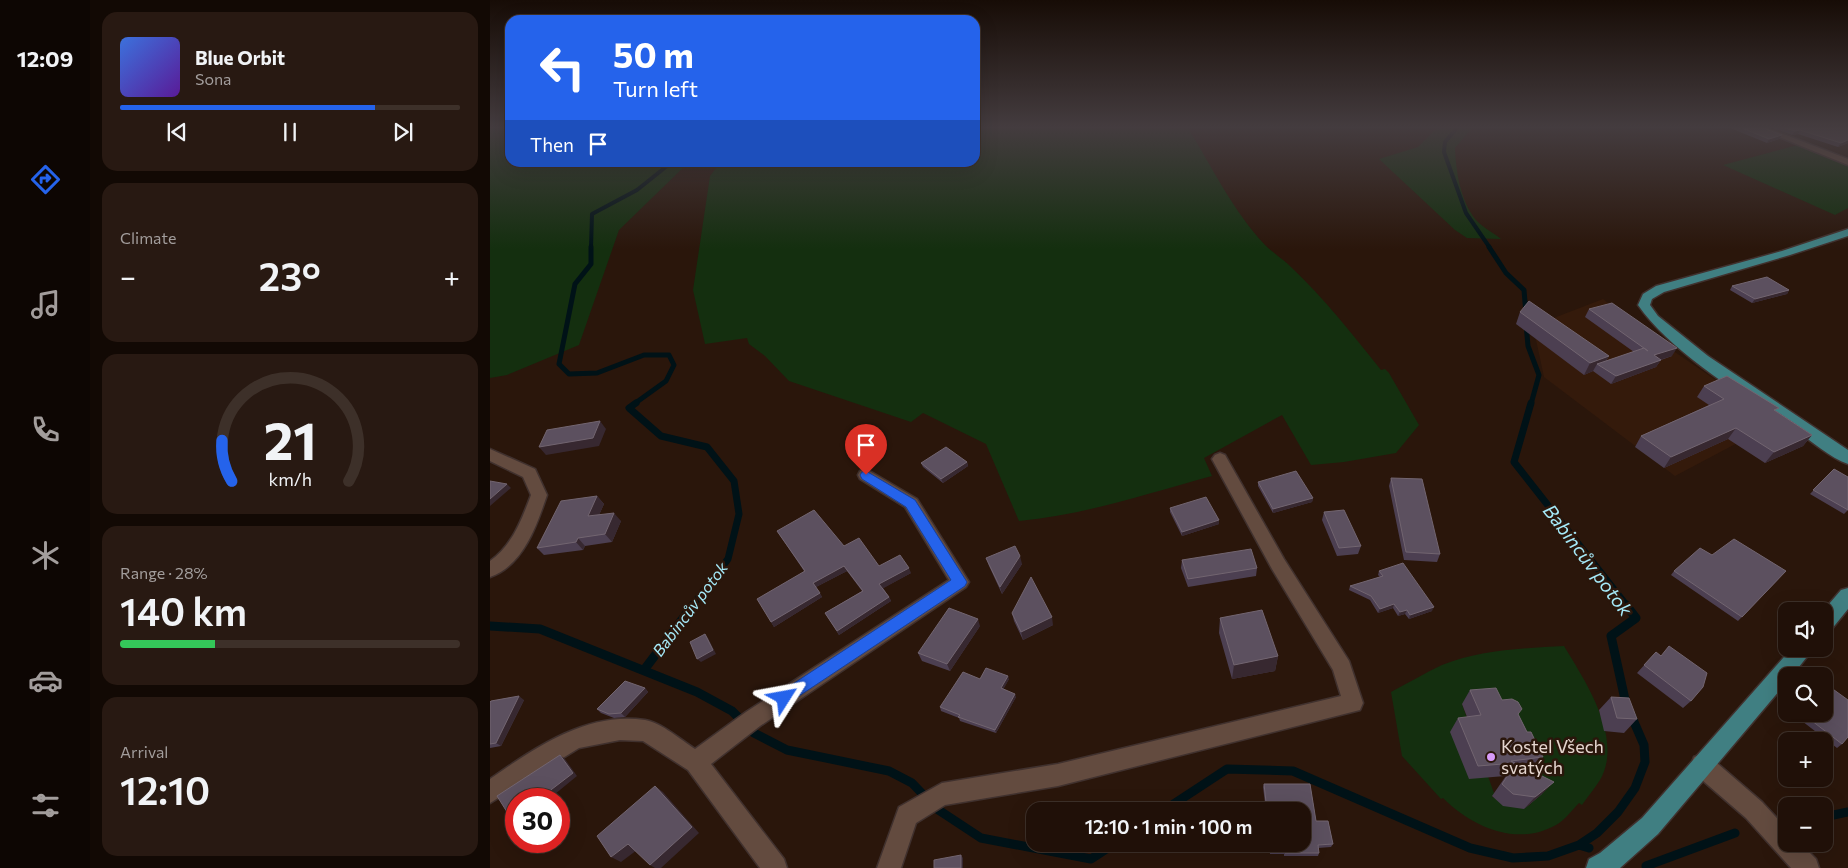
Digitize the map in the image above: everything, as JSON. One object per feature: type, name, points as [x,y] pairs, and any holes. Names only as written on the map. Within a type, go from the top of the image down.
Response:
[{"type":"main road","points":[[1848,232],[1786,253],[1660,289],[1647,297],[1644,305],[1655,322],[1684,346],[1848,458]]},
{"type":"main road","points":[[1833,614],[1848,596]]},
{"type":"main road","points":[[1598,868],[1608,862],[1650,826],[1796,657]]},
{"type":"street","points":[[490,454],[529,473],[540,495],[530,523],[508,558],[490,570]]},
{"type":"street","points":[[889,868],[907,815],[942,794],[1058,775],[1353,703],[1342,667],[1278,564],[1220,458]]},
{"type":"street","points":[[696,762],[746,725],[960,582],[911,503],[866,475]]},
{"type":"street","points":[[490,792],[559,746],[576,738],[606,732],[646,731],[696,762],[775,868]]},
{"type":"street","points":[[1702,765],[1754,810],[1807,868]]},
{"type":"shaded area","points":[[1603,299],[1631,322],[1777,422],[1675,476],[1544,377],[1533,326]]},
{"type":"green space","points":[[490,169],[682,169],[619,230],[579,345],[507,375],[490,378]]},
{"type":"green space","points":[[716,169],[1212,169],[1253,232],[1315,291],[1381,370],[1385,369],[1389,373],[1419,425],[1396,453],[1344,462],[1311,465],[1282,415],[1204,458],[1212,476],[1092,509],[1019,521],[986,444],[923,413],[911,422],[789,381],[765,356],[749,344],[747,338],[705,344],[693,290],[710,176]]},
{"type":"green space","points":[[1389,169],[1457,169],[1466,204],[1476,220],[1501,239],[1467,238],[1455,230]]},
{"type":"green space","points":[[1731,169],[1848,169],[1848,208],[1835,215]]},
{"type":"green space","points":[[1564,646],[1591,693],[1605,728],[1606,764],[1600,780],[1582,805],[1579,803],[1556,825],[1541,831],[1511,834],[1496,831],[1467,818],[1443,798],[1441,799],[1402,756],[1391,692],[1442,665],[1471,656],[1518,649]],"holes":[[[1462,704],[1532,769],[1524,771],[1531,804],[1528,806],[1492,797],[1494,793]]]},
{"type":"building","points":[[1767,277],[1789,290],[1755,299],[1732,286]]},
{"type":"building","points":[[1529,301],[1609,356],[1590,363],[1520,312]]},
{"type":"building","points":[[1612,303],[1677,348],[1654,355],[1661,360],[1616,376],[1597,364],[1644,348],[1589,309]]},
{"type":"building","points":[[1727,376],[1779,408],[1774,410],[1812,435],[1774,452],[1736,428],[1671,457],[1641,436],[1724,399],[1704,386]]},
{"type":"building","points":[[600,421],[593,438],[539,447],[547,430]]},
{"type":"building","points":[[946,447],[967,462],[941,479],[921,463]]},
{"type":"building","points":[[1834,469],[1848,477],[1848,510],[1813,490]]},
{"type":"building","points":[[1296,471],[1313,498],[1273,509],[1258,482]]},
{"type":"building","points":[[1391,478],[1422,479],[1440,554],[1406,552]]},
{"type":"building","points":[[490,481],[507,484],[490,499]]},
{"type":"building","points":[[597,496],[588,516],[614,513],[605,534],[578,538],[576,542],[537,548],[561,501]]},
{"type":"building","points":[[1206,497],[1219,520],[1182,532],[1170,508]]},
{"type":"building","points":[[814,510],[844,546],[859,538],[879,566],[900,555],[909,568],[879,584],[889,597],[837,631],[825,613],[863,591],[844,566],[813,583],[820,593],[771,622],[757,599],[805,571],[777,531]]},
{"type":"building","points":[[1344,510],[1361,546],[1339,548],[1324,512]]},
{"type":"building","points":[[1734,539],[1786,571],[1742,617],[1674,571],[1700,548],[1712,555]]},
{"type":"building","points":[[1015,546],[1020,556],[1000,587],[986,558]]},
{"type":"building","points":[[1251,549],[1257,568],[1188,579],[1182,560]]},
{"type":"building","points":[[1403,563],[1434,607],[1410,615],[1407,610],[1400,612],[1394,604],[1380,609],[1371,596],[1350,586],[1383,576],[1379,571]]},
{"type":"building","points":[[1031,577],[1052,617],[1021,632],[1012,613]]},
{"type":"building","points":[[949,608],[978,619],[947,664],[918,653]]},
{"type":"building","points":[[1262,610],[1278,656],[1234,665],[1220,618]]},
{"type":"building","points":[[705,634],[713,650],[697,659],[690,642]]},
{"type":"building","points":[[1669,646],[1707,673],[1703,687],[1691,701],[1644,665],[1656,652],[1661,656]]},
{"type":"building","points":[[986,668],[1008,676],[1001,688],[1015,694],[995,730],[958,717],[960,715],[940,707],[963,672],[980,679]]},
{"type":"building","points":[[625,681],[645,688],[621,713],[609,714],[597,709]]},
{"type":"building","points":[[1496,688],[1502,700],[1512,699],[1518,702],[1522,709],[1518,714],[1527,732],[1531,732],[1543,757],[1511,761],[1515,763],[1478,766],[1458,718],[1481,715],[1470,690]]},
{"type":"building","points":[[1833,689],[1848,700],[1848,737],[1842,744],[1833,737],[1833,732],[1826,732],[1813,722],[1833,722]]},
{"type":"building","points":[[519,696],[496,743],[490,744],[490,702]]},
{"type":"building","points":[[1611,697],[1629,698],[1637,719],[1617,718]]},
{"type":"building","points":[[560,755],[573,773],[553,788],[509,788]]},
{"type":"building","points":[[1516,763],[1554,782],[1535,797],[1513,794],[1502,784]]},
{"type":"building","points":[[1264,784],[1310,784],[1316,821],[1328,821],[1333,844],[1318,845],[1319,853],[1285,853],[1311,852],[1311,802],[1266,802]]},
{"type":"building","points":[[655,786],[692,827],[650,865],[628,844],[611,857],[597,836]]},
{"type":"building","points":[[505,791],[505,809],[497,796]]},
{"type":"building","points":[[961,855],[961,868],[934,868],[934,860]]},
{"type":"waterway","name":"Babincův potok","points":[[591,248],[592,214],[637,190],[664,169]]},
{"type":"waterway","name":"Babincův potok","points":[[1450,169],[1466,213],[1490,248]]},
{"type":"waterway","name":"Babincův potok","points":[[1489,247],[1506,273],[1524,290],[1526,314]]},
{"type":"waterway","name":"Babincův potok","points":[[591,248],[591,264],[575,284],[559,364],[569,374],[597,373],[644,355],[669,355],[674,365],[666,381],[634,404]]},
{"type":"waterway","name":"Babincův potok","points":[[1526,324],[1528,346],[1539,375],[1531,404]]},
{"type":"waterway","name":"Babincův potok","points":[[636,403],[629,408],[661,436],[707,447],[734,481],[739,514],[728,559],[692,606]]},
{"type":"waterway","name":"Babincův potok","points":[[1531,403],[1514,462],[1627,606]]},
{"type":"waterway","name":"Babincův potok","points":[[644,670],[693,605]]},
{"type":"waterway","name":"Babincův potok","points":[[1626,605],[1636,618],[1611,636],[1626,704]]},
{"type":"waterway","name":"Babincův potok","points":[[490,626],[540,629],[697,692],[732,711],[754,733],[787,750],[889,771],[912,783],[937,809],[981,838],[1026,847]]},
{"type":"waterway","name":"Babincův potok","points":[[1579,845],[1597,833],[1618,812],[1635,788],[1645,762],[1644,745],[1631,715]]},
{"type":"waterway","name":"Babincův potok","points":[[1177,802],[1227,769],[1293,771],[1470,848],[1513,858],[1548,856],[1579,845]]},
{"type":"waterway","points":[[1833,815],[1848,812]]},
{"type":"waterway","points":[[1646,866],[1735,833]]},
{"type":"waterway","points":[[1579,845],[1589,848]]},
{"type":"waterway","name":"Babincův potok","points":[[1054,852],[1091,859],[1102,852]]},
{"type":"place","name":"Kostel Všech svatých","points":[[1491,757]]},
{"type":"route","points":[[784,698],[960,582],[911,503],[866,475]]}]
